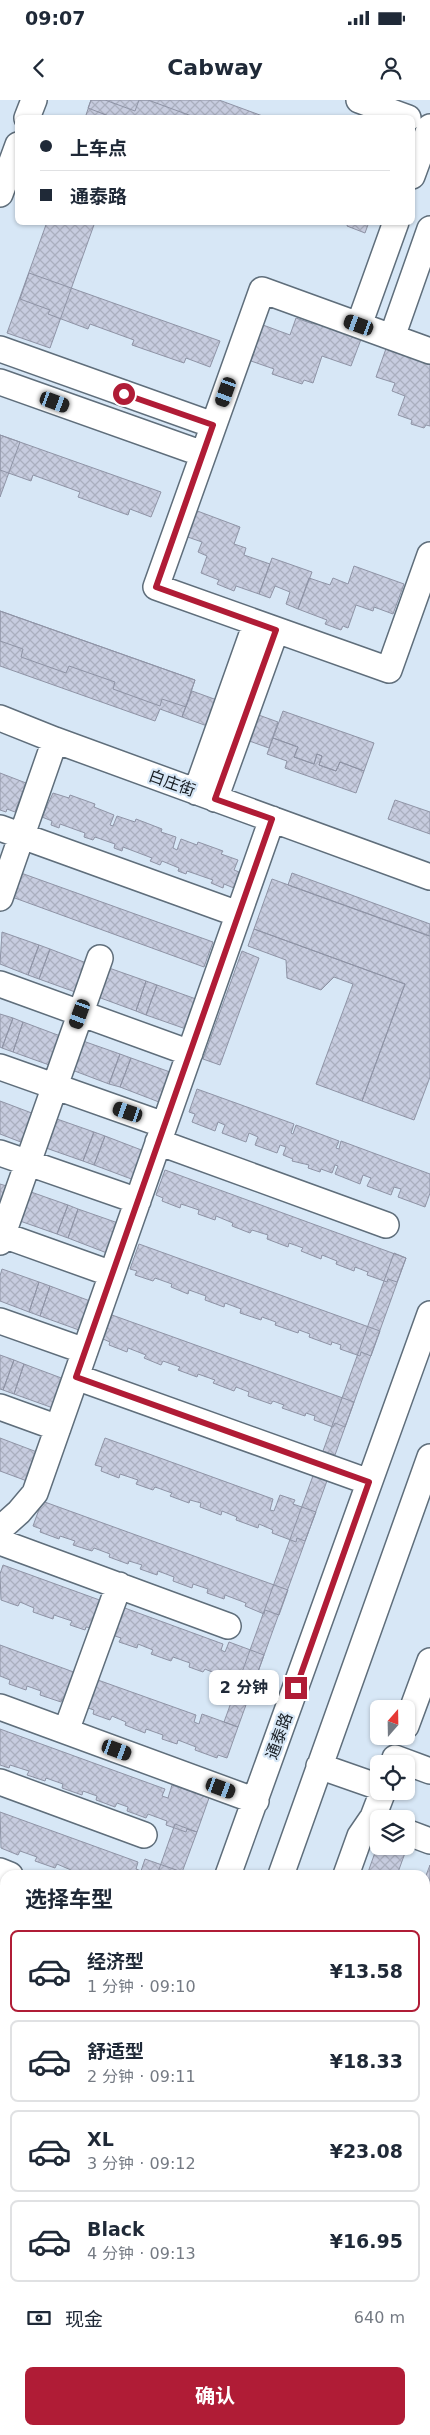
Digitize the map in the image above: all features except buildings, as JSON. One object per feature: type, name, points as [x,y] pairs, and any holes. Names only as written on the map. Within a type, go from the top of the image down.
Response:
[{"type":"street","points":[[29,115],[34,100]]},
{"type":"street","points":[[360,100],[400,115]]},
{"type":"street","points":[[415,120],[430,126],[415,168]]},
{"type":"street","points":[[0,194],[15,153]]},
{"type":"street","points":[[359,325],[395,225]]},
{"type":"street","points":[[392,337],[430,229]]},
{"type":"street","points":[[430,351],[262,290],[156,587],[389,670],[430,555]]},
{"type":"street","points":[[0,349],[213,425]]},
{"type":"street","points":[[0,382],[203,454]]},
{"type":"street","points":[[205,795],[266,626]]},
{"type":"street","name":"白庄街","points":[[0,718],[55,740],[430,876]]},
{"type":"street","points":[[0,898],[11,832],[55,740]]},
{"type":"street","points":[[0,1529],[19,1512],[35,1493],[272,819]]},
{"type":"street","points":[[11,832],[238,914]]},
{"type":"street","points":[[100,958],[1,1237],[112,1274]]},
{"type":"street","points":[[0,984],[190,1053]]},
{"type":"street","points":[[0,1067],[55,1086],[162,1134],[386,1225]]},
{"type":"street","points":[[0,1153],[138,1201]]},
{"type":"street","name":"通泰路","points":[[230,1870],[430,1314]]},
{"type":"street","points":[[0,1321],[85,1351]]},
{"type":"street","points":[[76,1377],[369,1482]]},
{"type":"street","points":[[0,1407],[58,1428]]},
{"type":"street","points":[[283,1870],[430,1457]]},
{"type":"street","points":[[0,1542],[228,1626]]},
{"type":"street","points":[[66,1731],[119,1586]]},
{"type":"street","points":[[415,1702],[430,1661]]},
{"type":"street","points":[[0,1707],[256,1800]]},
{"type":"street","points":[[396,1753],[430,1771]]},
{"type":"street","points":[[319,1766],[370,1784]]},
{"type":"street","points":[[0,1782],[144,1835]]},
{"type":"street","points":[[348,1870],[360,1836],[370,1826]]},
{"type":"street","points":[[415,1835],[430,1841]]},
{"type":"route","points":[[124,394],[213,425],[156,587],[276,630],[215,799],[272,819],[76,1377],[369,1482],[296,1688]]}]
